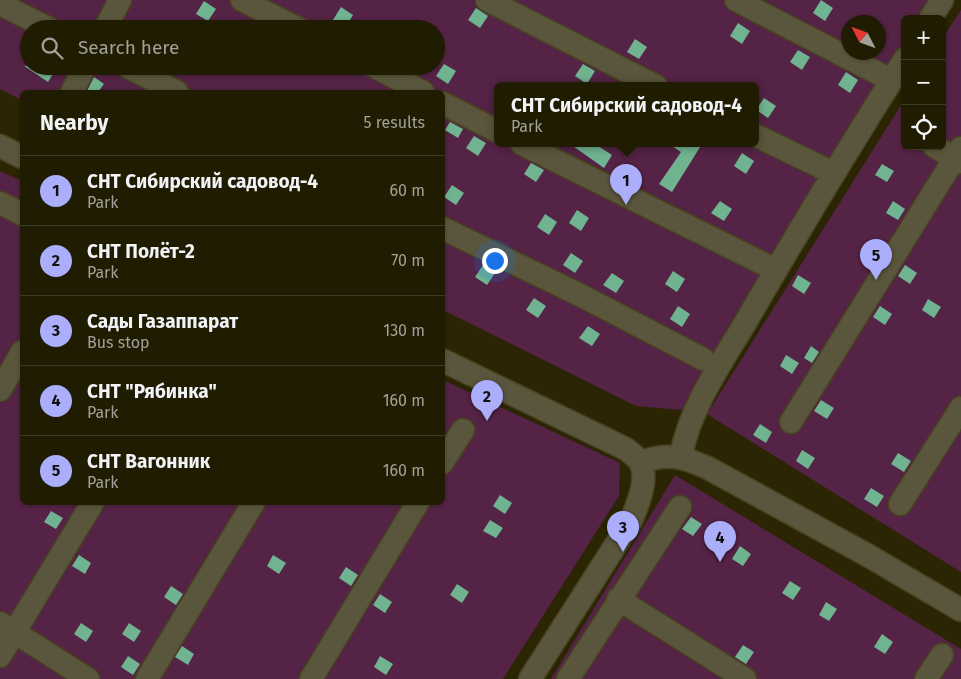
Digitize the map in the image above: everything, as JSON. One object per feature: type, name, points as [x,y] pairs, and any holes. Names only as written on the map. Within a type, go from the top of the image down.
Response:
[{"type":"street","points":[[110,20],[120,0]]},
{"type":"street","points":[[242,0],[281,20]]},
{"type":"street","points":[[487,0],[648,82]]},
{"type":"street","points":[[736,0],[891,80]]},
{"type":"street","points":[[933,15],[942,0]]},
{"type":"street","points":[[0,4],[32,20]]},
{"type":"street","points":[[682,456],[689,424],[833,173],[904,60]]},
{"type":"street","points":[[73,90],[81,75]]},
{"type":"street","points":[[144,75],[173,90]]},
{"type":"street","points":[[390,75],[419,90]]},
{"type":"street","points":[[445,105],[494,129]]},
{"type":"street","points":[[759,137],[833,173]]},
{"type":"street","points":[[0,146],[20,156]]},
{"type":"street","points":[[528,147],[776,270]]},
{"type":"street","points":[[791,422],[959,156],[944,150]]},
{"type":"street","points":[[0,203],[20,213]]},
{"type":"street","points":[[445,229],[580,295],[703,359]]},
{"type":"street","points":[[0,390],[20,355]]},
{"type":"street","points":[[445,361],[626,449],[640,462],[643,479],[641,497],[631,521],[530,679]]},
{"type":"street","points":[[900,504],[961,408]]},
{"type":"street","points":[[445,458],[463,430]]},
{"type":"street","points":[[640,462],[660,456],[682,456],[708,468],[852,547],[961,610]]},
{"type":"street","points":[[0,656],[7,628],[91,505]]},
{"type":"street","points":[[147,679],[252,505]]},
{"type":"street","points":[[311,679],[416,505]]},
{"type":"street","points":[[568,679],[618,598],[680,507]]},
{"type":"street","points":[[618,598],[745,679]]},
{"type":"street","points":[[7,628],[88,679]]},
{"type":"street","points":[[926,679],[942,655]]},
{"type":"shaded area","points":[[0,0],[935,0],[926,15],[901,15],[901,56],[682,410],[636,406],[445,311],[445,90],[20,90],[20,99],[0,89]]},
{"type":"shaded area","points":[[961,10],[961,572],[707,414],[901,105],[901,150],[946,150],[946,33]]},
{"type":"shaded area","points":[[0,171],[20,180],[20,505],[445,505],[445,381],[620,463],[619,496],[503,679],[0,679]]},
{"type":"shaded area","points":[[675,475],[961,649],[961,679],[551,679]]},
{"type":"building","points":[[821,0],[833,8],[825,21],[813,13]]},
{"type":"building","points":[[204,1],[216,9],[209,20],[196,14]]},
{"type":"building","points":[[341,7],[353,15],[350,20],[333,20]]},
{"type":"building","points":[[476,8],[488,16],[480,28],[468,20]]},
{"type":"building","points":[[738,23],[750,31],[742,44],[730,36]]},
{"type":"building","points":[[635,39],[647,47],[639,59],[627,52]]},
{"type":"building","points":[[798,50],[810,57],[802,70],[790,62]]},
{"type":"building","points":[[583,64],[595,71],[588,82],[584,82],[575,76]]},
{"type":"building","points":[[445,65],[456,71],[448,84],[436,76],[445,75]]},
{"type":"building","points":[[846,72],[858,80],[850,93],[838,85]]},
{"type":"building","points":[[38,75],[52,75],[48,82]]},
{"type":"building","points":[[94,77],[104,84],[100,90],[88,90]]},
{"type":"building","points":[[764,98],[776,106],[768,118],[759,112],[759,106]]},
{"type":"building","points":[[450,122],[463,129],[458,138],[445,130]]},
{"type":"building","points":[[474,136],[486,143],[478,156],[466,148]]},
{"type":"building","points":[[574,147],[600,147],[612,155],[604,168]]},
{"type":"building","points":[[674,147],[700,147],[672,192],[659,184],[681,152]]},
{"type":"building","points":[[742,153],[754,161],[746,174],[734,166]]},
{"type":"building","points":[[531,163],[544,170],[536,182],[524,174]]},
{"type":"building","points":[[882,164],[894,171],[887,182],[875,175]]},
{"type":"building","points":[[452,185],[464,193],[456,205],[445,198]]},
{"type":"building","points":[[720,201],[732,209],[724,221],[711,213]]},
{"type":"building","points":[[893,201],[905,209],[898,220],[886,213]]},
{"type":"building","points":[[577,210],[589,218],[581,231],[569,223]]},
{"type":"building","points":[[545,214],[557,222],[549,235],[537,227]]},
{"type":"building","points":[[571,253],[583,261],[575,273],[563,265]]},
{"type":"building","points":[[483,265],[495,273],[487,285],[475,277]]},
{"type":"building","points":[[905,265],[917,273],[910,284],[898,276]]},
{"type":"building","points":[[673,271],[685,279],[677,292],[665,284]]},
{"type":"building","points":[[612,273],[624,281],[616,293],[603,285]]},
{"type":"building","points":[[798,275],[811,283],[804,294],[792,286]]},
{"type":"building","points":[[534,298],[546,306],[538,318],[526,310]]},
{"type":"building","points":[[928,299],[941,307],[934,318],[922,310]]},
{"type":"building","points":[[678,306],[690,314],[682,327],[670,319]]},
{"type":"building","points":[[880,306],[892,314],[885,325],[873,317]]},
{"type":"building","points":[[588,326],[600,334],[592,346],[579,338]]},
{"type":"building","points":[[811,346],[819,352],[812,363],[804,358]]},
{"type":"building","points":[[786,355],[799,363],[792,374],[780,366]]},
{"type":"building","points":[[821,400],[834,408],[827,419],[814,411]]},
{"type":"building","points":[[760,424],[772,432],[766,443],[753,435]]},
{"type":"building","points":[[802,450],[815,458],[808,469],[796,461]]},
{"type":"building","points":[[898,453],[911,461],[904,472],[891,464]]},
{"type":"building","points":[[871,488],[884,496],[877,507],[864,499]]},
{"type":"building","points":[[500,495],[512,503],[505,514],[493,506]]},
{"type":"building","points":[[51,511],[63,518],[56,529],[44,522]]},
{"type":"building","points":[[691,517],[702,524],[693,536],[682,529]]},
{"type":"building","points":[[490,520],[503,528],[496,538],[483,531]]},
{"type":"building","points":[[740,546],[751,554],[743,566],[732,559]]},
{"type":"building","points":[[79,555],[91,563],[85,574],[72,566]]},
{"type":"building","points":[[273,555],[286,563],[279,574],[267,566]]},
{"type":"building","points":[[346,567],[358,575],[351,586],[339,578]]},
{"type":"building","points":[[790,581],[801,588],[793,600],[782,593]]},
{"type":"building","points":[[457,584],[469,592],[462,603],[450,595]]},
{"type":"building","points":[[171,586],[183,594],[176,605],[164,597]]},
{"type":"building","points":[[380,594],[392,602],[385,613],[373,605]]},
{"type":"building","points":[[826,602],[837,609],[829,621],[819,615]]},
{"type":"building","points":[[81,623],[93,631],[86,642],[74,634]]},
{"type":"building","points":[[129,623],[141,631],[134,642],[122,634]]},
{"type":"building","points":[[882,634],[893,642],[885,654],[874,647]]},
{"type":"building","points":[[743,645],[754,652],[746,664],[735,657]]},
{"type":"building","points":[[182,646],[194,654],[188,665],[175,657]]},
{"type":"building","points":[[128,656],[140,664],[133,675],[121,667]]},
{"type":"building","points":[[380,656],[393,664],[386,675],[374,667]]},
{"type":"place","name":"СНТ Сибирский садовод-4","points":[[626,205]]},
{"type":"place","name":"СНТ Вагонник","points":[[876,280]]},
{"type":"place","name":"СНТ Полёт-2","points":[[487,421]]},
{"type":"place","name":"Сады Газаппарат","points":[[623,552]]},
{"type":"place","name":"СНТ \"Рябинка\"","points":[[720,562]]}]
